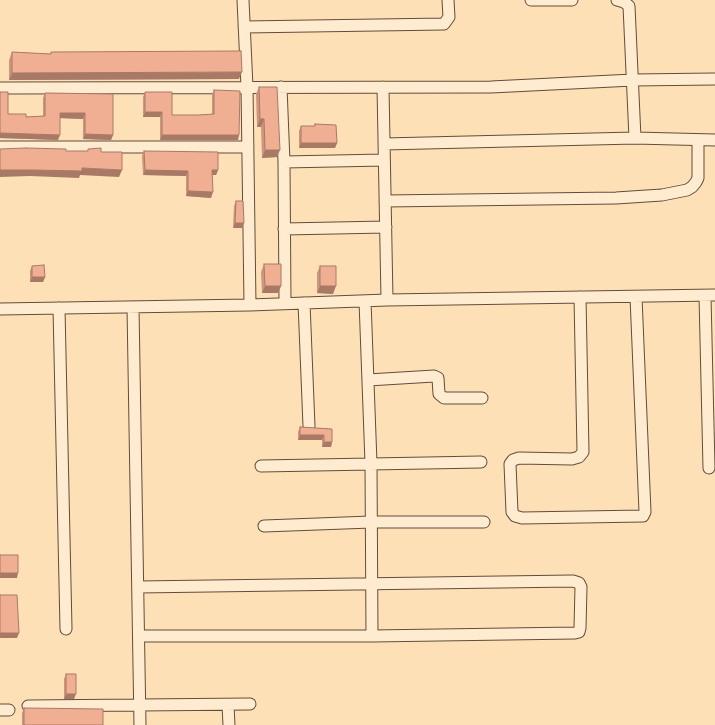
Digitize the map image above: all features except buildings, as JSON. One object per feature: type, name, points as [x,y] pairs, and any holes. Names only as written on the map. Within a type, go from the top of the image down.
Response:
[{"type":"street","points":[[243,0],[247,87],[250,305]]},
{"type":"street","points":[[244,27],[444,24],[449,16],[448,0]]},
{"type":"street","points":[[531,0],[572,0]]},
{"type":"street","points":[[617,0],[630,6],[635,138]]},
{"type":"street","points":[[0,88],[491,87],[633,80],[715,79]]},
{"type":"street","points":[[383,87],[387,300]]},
{"type":"street","points":[[281,88],[284,162],[284,303]]},
{"type":"street","points":[[384,144],[635,138],[715,140]]},
{"type":"street","points":[[385,201],[616,198],[662,195],[687,190],[696,182],[698,178],[698,140]]},
{"type":"street","points":[[0,147],[248,147]]},
{"type":"street","points":[[284,162],[384,160]]},
{"type":"street","points":[[284,229],[386,227]]},
{"type":"street","points":[[0,309],[250,305],[387,300],[710,296],[709,468]]},
{"type":"street","points":[[580,297],[583,452],[579,457],[572,459],[519,458],[513,460],[510,464],[512,512],[515,516],[529,518],[643,516],[645,512],[636,297]]},
{"type":"street","points":[[365,301],[371,464],[373,583],[372,636]]},
{"type":"street","points":[[304,303],[309,426]]},
{"type":"street","points":[[133,307],[140,725]]},
{"type":"street","points":[[59,308],[66,629]]},
{"type":"street","points":[[368,380],[434,376],[438,378],[440,394],[444,398],[482,398]]},
{"type":"street","points":[[261,466],[481,462]]},
{"type":"street","points":[[264,526],[371,522],[484,522]]},
{"type":"street","points":[[138,587],[574,581],[579,583],[581,587],[580,628],[579,632],[575,633],[372,636],[139,636]]},
{"type":"street","points":[[28,706],[250,704]]},
{"type":"street","points":[[228,705],[229,725]]}]
